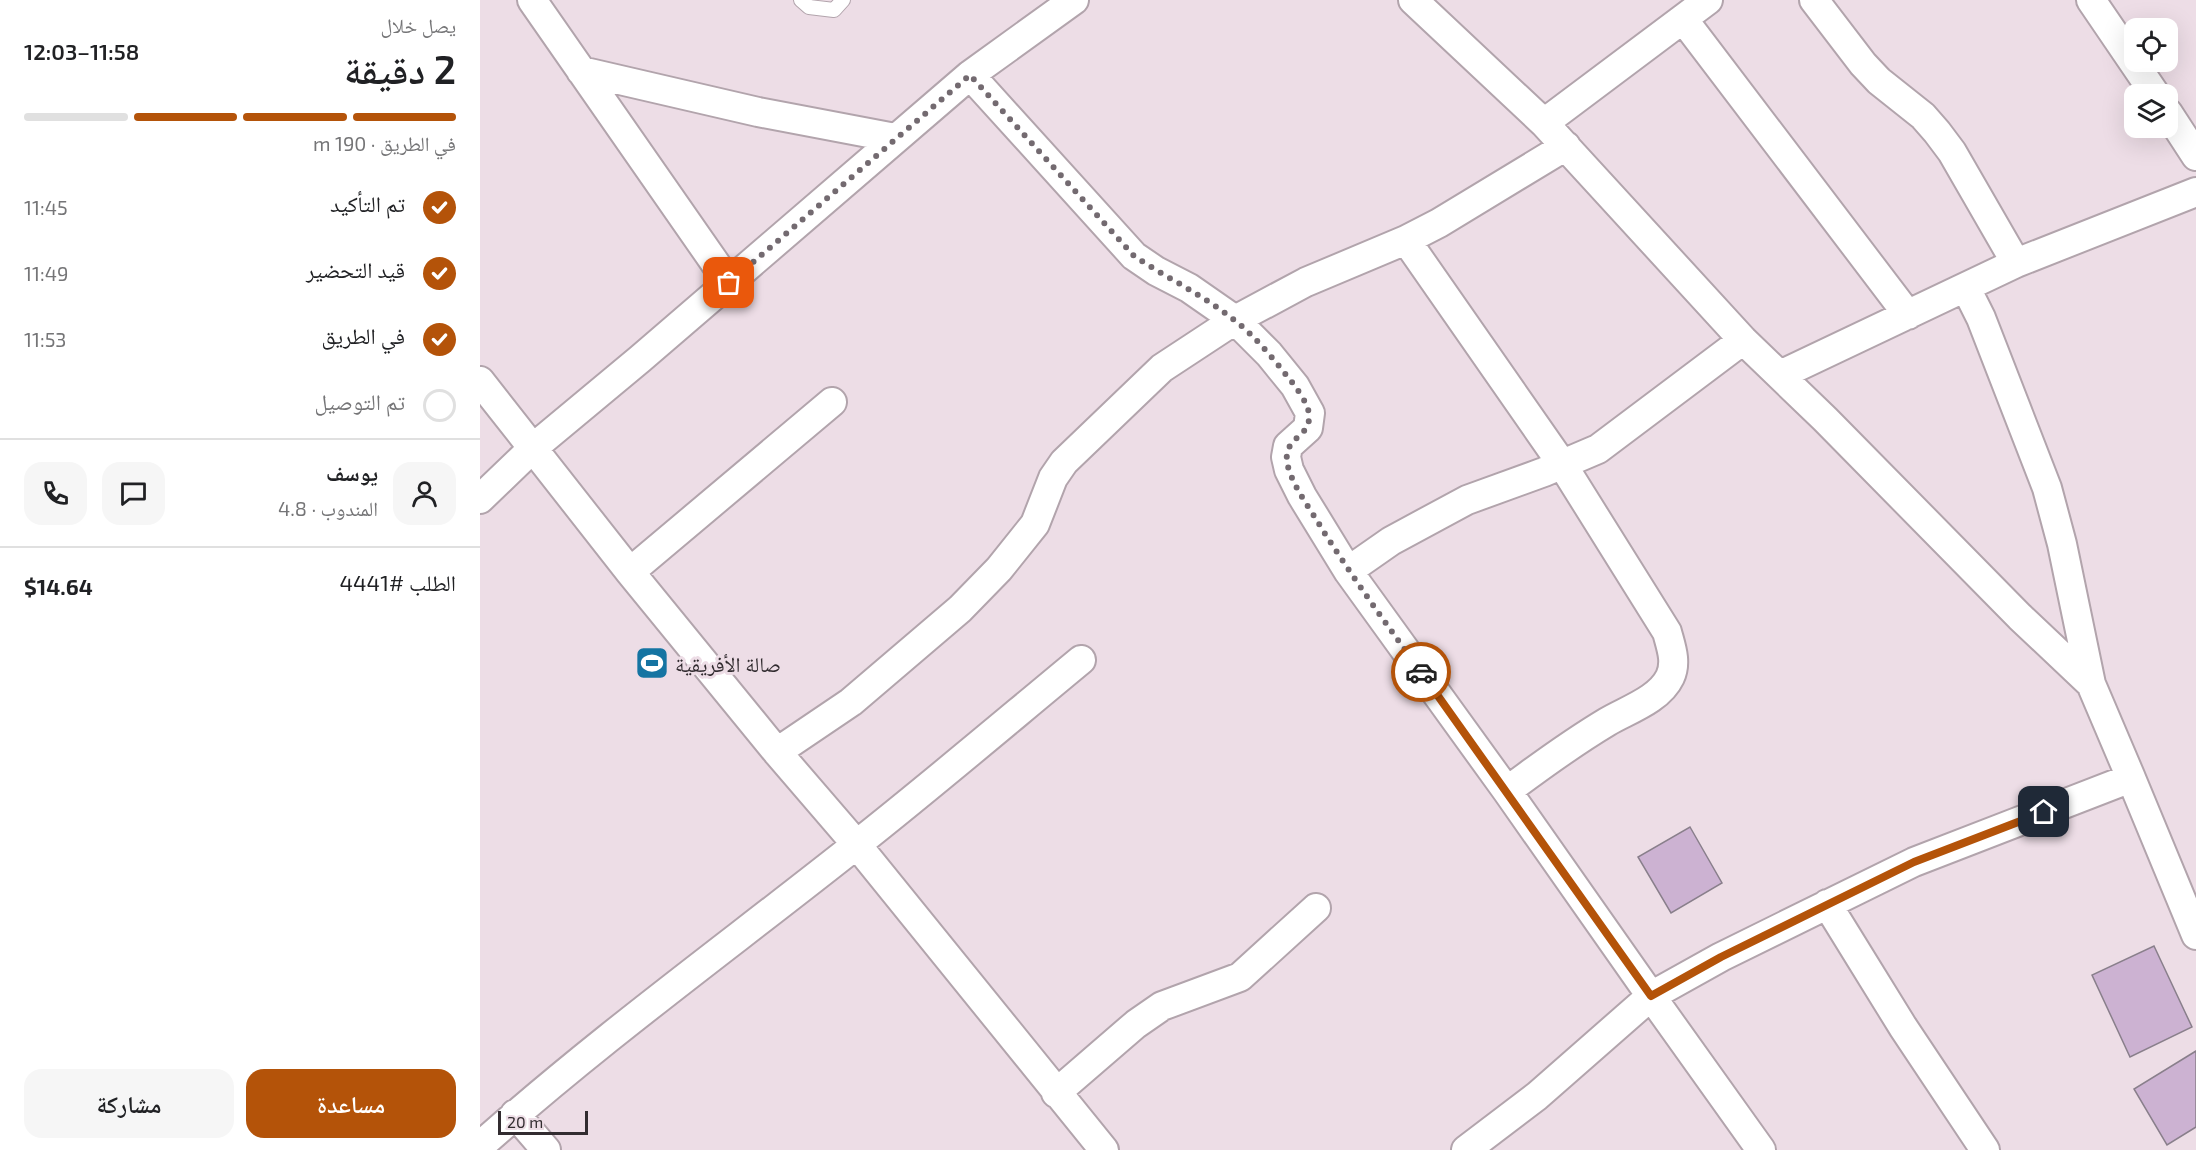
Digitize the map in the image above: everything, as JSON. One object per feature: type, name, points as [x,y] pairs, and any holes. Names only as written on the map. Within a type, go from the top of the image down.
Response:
[{"type":"street","points":[[532,0],[729,283]]},
{"type":"street","points":[[480,499],[532,448],[729,283],[895,138],[970,75],[1074,0]]},
{"type":"street","points":[[1413,0],[1544,123],[1743,340],[1825,419],[2020,617],[2091,684]]},
{"type":"street","points":[[1544,123],[1708,0]]},
{"type":"street","points":[[1814,0],[1863,64],[1879,81],[1923,116],[1937,132],[1952,152],[2016,263]]},
{"type":"street","points":[[2091,0],[2148,84]]},
{"type":"street","points":[[1683,19],[1908,315]]},
{"type":"street","points":[[581,71],[758,112],[895,138]]},
{"type":"street","points":[[970,75],[1134,256],[1156,271],[1189,288],[1235,320],[1269,354],[1295,386],[1310,413],[1308,428],[1288,446],[1286,457],[1289,470],[1302,496],[1348,571],[1761,1150]]},
{"type":"street","points":[[2178,128],[2196,156]]},
{"type":"street","points":[[777,752],[851,702],[960,609],[999,568],[1035,524],[1053,478],[1064,462],[1162,368],[1235,320],[1306,282],[1406,240],[1462,211],[1566,146]]},
{"type":"street","points":[[1780,375],[2016,263],[2196,192]]},
{"type":"street","points":[[1406,240],[1562,464],[1667,632],[1674,662],[1670,678],[1650,699],[1606,723],[1547,761],[1507,791]]},
{"type":"street","points":[[1966,288],[1990,339],[2048,488],[2091,684],[2196,935]]},
{"type":"street","points":[[1348,571],[1391,541],[1467,500],[1598,449],[1743,340]]},
{"type":"street","points":[[480,381],[630,572],[777,752],[857,844],[1104,1150]]},
{"type":"street","points":[[630,572],[832,402]]},
{"type":"street","points":[[480,1146],[515,1114],[668,990],[857,844],[1081,660]]},
{"type":"street","points":[[1466,1150],[1537,1096],[1651,996],[1721,957],[1914,862],[2131,778]]},
{"type":"street","points":[[1827,904],[1985,1150]]},
{"type":"street","points":[[1056,1093],[1136,1024],[1162,1006],[1240,977],[1316,908]]},
{"type":"street","points":[[515,1114],[546,1150]]},
{"type":"lane","points":[[801,0],[809,7],[834,10],[843,0]]},
{"type":"building","points":[[1690,827],[1722,883],[1671,913],[1638,857]]},
{"type":"building","points":[[2154,946],[2192,1027],[2130,1057],[2092,975]]},
{"type":"building","points":[[2196,1051],[2196,1127],[2167,1145],[2134,1089]]},
{"type":"way so far","points":[[729,283],[970,75],[1134,256],[1156,271],[1189,288],[1235,320],[1269,354],[1295,386],[1310,413],[1308,428],[1288,446],[1286,457],[1289,470],[1302,496],[1348,571],[1421,672]]},
{"type":"place","name":"صالة الأفريقية","points":[[652,663]]},
{"type":"route","points":[[1421,672],[1651,996],[1721,957],[1914,862],[2044,812]]}]
